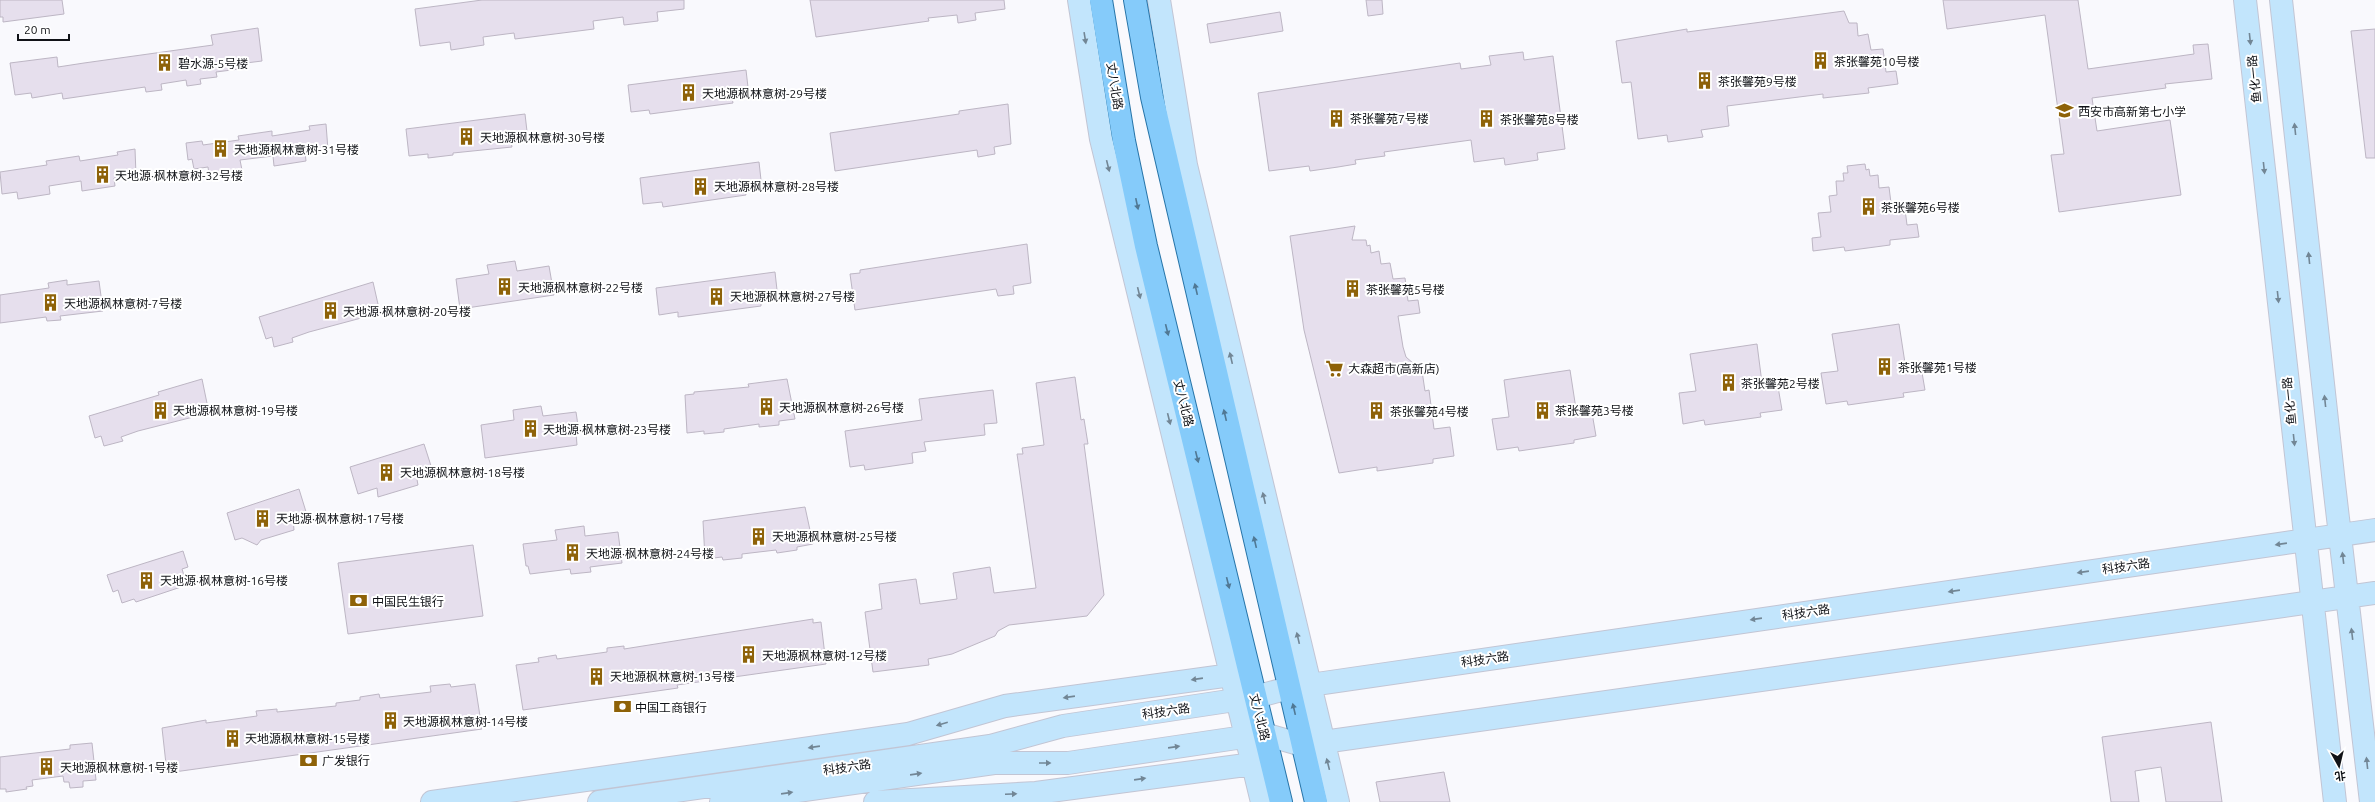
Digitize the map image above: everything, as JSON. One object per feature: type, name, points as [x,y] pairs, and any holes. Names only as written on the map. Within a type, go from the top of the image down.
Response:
[{"type":"main road","points":[[1079,0],[1101,139],[1231,674],[1246,699]]},
{"type":"main road","name":"丈八北路","points":[[1102,0],[1124,141],[1246,699],[1255,736],[1281,802]]},
{"type":"main road","points":[[1135,0],[1152,96],[1313,743],[1338,802]]},
{"type":"main road","points":[[1159,0],[1186,165],[1299,686]]},
{"type":"main road","name":"鱼化一路","points":[[2245,0],[2335,802]]},
{"type":"main road","points":[[2281,0],[2371,802]]},
{"type":"main road","name":"科技六路","points":[[598,802],[990,746],[1064,726],[1246,699],[1299,686],[2375,530]]},
{"type":"main road","name":"科技六路","points":[[721,802],[994,763],[1068,763],[1255,736],[1313,743],[2375,593]]},
{"type":"main road","points":[[432,802],[532,795],[908,734],[1005,706],[1231,674]]},
{"type":"main road","points":[[1255,736],[1253,764],[1262,802]]},
{"type":"main road","points":[[1313,743],[1316,802]]},
{"type":"main road","points":[[874,802],[1036,793],[1253,764]]},
{"type":"building","points":[[0,0],[62,0],[64,14],[3,22],[3,17],[0,17]]},
{"type":"building","points":[[482,0],[684,0],[684,9],[657,12],[658,21],[624,25],[623,17],[593,21],[594,29],[515,39],[514,33],[483,37],[484,45],[451,50],[450,42],[420,46],[415,9]]},
{"type":"building","points":[[810,0],[1004,0],[1005,9],[975,13],[976,20],[958,23],[957,15],[928,18],[929,21],[816,37]]},
{"type":"building","points":[[1366,0],[1382,0],[1383,14],[1368,16]]},
{"type":"building","points":[[1943,0],[2078,0],[2088,69],[2194,54],[2193,45],[2208,44],[2212,79],[2165,84],[2166,88],[2092,98],[2097,131],[2170,120],[2181,195],[2059,212],[2051,155],[2064,154],[2045,15],[1947,29]]},
{"type":"building","points":[[1844,11],[1849,23],[1857,23],[1858,36],[1868,34],[1871,50],[1883,49],[1886,72],[1896,71],[1898,84],[1868,88],[1869,93],[1823,98],[1823,94],[1727,106],[1729,126],[1701,130],[1703,137],[1668,142],[1667,135],[1638,139],[1631,82],[1622,83],[1616,41],[1687,29],[1687,32]]},
{"type":"building","points":[[1280,12],[1283,31],[1210,43],[1207,24]]},
{"type":"building","name":"碧水源-5号楼","points":[[258,28],[262,61],[246,63],[247,68],[216,72],[217,77],[200,79],[201,84],[187,86],[186,80],[161,84],[162,90],[146,92],[145,87],[63,99],[62,93],[32,98],[31,93],[15,95],[10,63],[57,57],[58,67],[213,45],[211,35]]},
{"type":"building","points":[[2375,29],[2375,158],[2366,158],[2351,31]]},
{"type":"building","points":[[1523,52],[1524,60],[1553,56],[1565,149],[1537,153],[1538,160],[1505,165],[1504,158],[1474,162],[1471,140],[1384,152],[1385,156],[1355,160],[1356,164],[1338,167],[1310,171],[1309,166],[1269,171],[1258,93],[1460,63],[1461,69],[1491,65],[1489,56]]},
{"type":"building","name":"天地源枫林意树-29号楼","points":[[746,70],[749,96],[732,98],[733,103],[650,114],[649,110],[631,112],[628,85]]},
{"type":"building","points":[[1008,104],[1011,144],[994,147],[995,154],[978,157],[977,150],[835,171],[830,133],[959,114],[959,111]]},
{"type":"building","name":"天地源枫林意树-30号楼","points":[[525,114],[528,140],[511,142],[512,147],[453,153],[453,155],[428,158],[428,154],[409,156],[406,129]]},
{"type":"building","name":"天地源枫林意树-31号楼","points":[[326,124],[328,150],[305,153],[306,161],[274,166],[273,156],[240,160],[242,170],[209,174],[208,167],[194,169],[192,159],[188,160],[186,143],[202,141],[203,145],[239,140],[238,136],[272,131],[272,136],[310,130],[309,126]]},
{"type":"building","name":"天地源·枫林意树-32号楼","points":[[135,149],[136,175],[114,178],[115,186],[82,191],[81,181],[49,186],[50,194],[18,199],[17,192],[2,194],[0,172],[47,165],[46,161],[79,156],[80,161],[118,155],[117,152]]},
{"type":"building","name":"天地源枫林意树-28号楼","points":[[759,162],[762,189],[745,191],[746,195],[663,207],[662,202],[643,204],[640,178]]},
{"type":"building","name":"茶张馨苑6号楼","points":[[1865,164],[1866,170],[1869,169],[1870,176],[1878,175],[1879,188],[1889,187],[1891,203],[1904,201],[1907,225],[1917,224],[1919,237],[1890,240],[1890,245],[1845,251],[1844,247],[1813,251],[1812,238],[1821,237],[1818,213],[1831,212],[1829,196],[1837,195],[1836,181],[1844,181],[1843,173],[1848,173],[1847,166]]},
{"type":"building","points":[[1355,226],[1352,240],[1366,240],[1367,246],[1370,245],[1371,253],[1379,251],[1381,264],[1390,263],[1393,279],[1405,278],[1408,301],[1418,300],[1420,313],[1398,316],[1403,347],[1406,357],[1422,371],[1425,391],[1429,390],[1434,429],[1450,427],[1454,456],[1433,459],[1433,463],[1377,471],[1377,467],[1339,473],[1304,330],[1290,236]]},
{"type":"building","points":[[1027,244],[1031,283],[1013,286],[1014,294],[998,296],[996,289],[855,310],[850,274],[860,273],[860,270]]},
{"type":"building","name":"天地源枫林意树-22号楼","points":[[515,261],[517,271],[549,266],[554,295],[460,309],[456,279],[489,274],[487,265]]},
{"type":"building","name":"天地源枫林意树-27号楼","points":[[775,272],[778,299],[761,301],[761,306],[678,317],[678,312],[659,315],[656,288]]},
{"type":"building","name":"天地源枫林意树-7号楼","points":[[67,280],[67,285],[99,281],[103,311],[60,316],[61,320],[47,321],[46,317],[0,323],[0,295],[49,288],[48,283]]},
{"type":"building","name":"天地源·枫林意树-20号楼","points":[[373,282],[380,313],[309,332],[292,338],[293,342],[274,347],[272,337],[266,339],[259,317]]},
{"type":"building","name":"茶张馨苑1号楼","points":[[1899,324],[1905,363],[1920,361],[1925,390],[1903,393],[1904,397],[1848,405],[1847,401],[1826,404],[1821,373],[1838,371],[1832,334]]},
{"type":"building","name":"茶张馨苑2号楼","points":[[1757,344],[1762,383],[1777,381],[1782,410],[1760,413],[1761,417],[1705,425],[1704,420],[1683,424],[1679,393],[1696,391],[1690,354]]},
{"type":"building","name":"茶张馨苑3号楼","points":[[1570,370],[1576,409],[1591,407],[1596,436],[1574,440],[1574,443],[1519,451],[1518,447],[1497,450],[1492,419],[1509,417],[1504,380]]},
{"type":"building","points":[[1075,377],[1081,420],[1084,419],[1088,444],[1084,444],[1104,595],[1087,616],[1009,625],[998,631],[995,636],[952,654],[928,659],[929,665],[873,672],[865,612],[882,609],[879,584],[916,579],[920,604],[957,599],[953,573],[990,567],[994,593],[1036,588],[1017,454],[1023,454],[1022,448],[1044,445],[1036,383]]},
{"type":"building","name":"天地源枫林意树-19号楼","points":[[202,379],[209,413],[138,431],[121,437],[123,441],[104,446],[101,436],[95,438],[89,416],[159,395],[158,392]]},
{"type":"building","name":"天地源枫林意树-26号楼","points":[[787,379],[795,419],[779,421],[779,425],[759,427],[759,424],[724,429],[724,432],[704,434],[704,431],[687,433],[685,395],[694,394],[694,392],[749,387],[748,384]]},
{"type":"building","points":[[993,390],[997,423],[984,424],[985,435],[924,442],[926,451],[912,453],[913,463],[865,470],[864,465],[850,467],[845,431],[922,420],[919,399]]},
{"type":"building","name":"天地源·枫林意树-23号楼","points":[[541,406],[543,416],[576,412],[579,432],[576,433],[577,445],[485,458],[481,425],[514,420],[513,410]]},
{"type":"building","name":"天地源枫林意树-18号楼","points":[[424,444],[432,469],[416,474],[418,485],[378,497],[377,488],[358,494],[350,467]]},
{"type":"building","name":"天地源·枫林意树-17号楼","points":[[299,489],[307,515],[293,519],[294,530],[261,540],[257,545],[242,538],[235,540],[227,513]]},
{"type":"building","name":"天地源枫林意树-25号楼","points":[[805,507],[813,544],[797,547],[797,550],[777,553],[776,550],[742,554],[742,558],[723,560],[722,557],[705,559],[703,521]]},
{"type":"building","name":"天地源·枫林意树-24号楼","points":[[584,526],[585,536],[618,532],[622,563],[590,567],[591,572],[571,574],[570,569],[530,574],[528,566],[526,566],[523,544],[557,540],[555,530]]},
{"type":"building","points":[[473,545],[483,616],[348,634],[338,563]]},
{"type":"building","name":"天地源·枫林意树-16号楼","points":[[183,551],[188,567],[182,569],[187,585],[136,602],[134,599],[122,603],[118,590],[113,592],[107,575]]},
{"type":"building","points":[[813,619],[813,623],[821,622],[826,664],[677,685],[678,688],[523,710],[516,665],[539,662],[538,658],[556,655],[557,659],[607,652],[607,648],[624,646],[624,649]]},
{"type":"building","points":[[450,684],[451,687],[475,684],[482,729],[167,773],[162,728],[206,720],[206,723],[257,716],[256,711],[277,709],[277,712],[336,706],[336,703],[360,700],[360,697],[379,694],[380,698],[431,692],[430,686]]},
{"type":"building","points":[[2211,722],[2222,802],[2166,802],[2161,767],[2135,771],[2139,802],[2111,802],[2102,737]]},
{"type":"building","name":"天地源枫林意树-1号楼","points":[[92,743],[96,780],[83,781],[83,787],[70,788],[69,782],[64,782],[63,776],[32,780],[33,786],[26,787],[27,789],[6,792],[6,789],[0,789],[0,757],[70,749],[70,745]]},
{"type":"building","points":[[1444,772],[1450,802],[1380,802],[1376,782]]},
{"type":"place","name":"茶张馨苑10号楼","points":[[1821,61]]},
{"type":"place","name":"碧水源-5号楼","points":[[165,63]]},
{"type":"place","name":"茶张馨苑9号楼","points":[[1705,81]]},
{"type":"place","name":"天地源枫林意树-29号楼","points":[[689,93]]},
{"type":"place","name":"西安市高新第七小学","points":[[2065,111]]},
{"type":"place","name":"茶张馨苑7号楼","points":[[1337,118]]},
{"type":"place","name":"茶张馨苑8号楼","points":[[1487,119]]},
{"type":"place","name":"天地源枫林意树-30号楼","points":[[467,137]]},
{"type":"place","name":"天地源枫林意树-31号楼","points":[[221,149]]},
{"type":"place","name":"天地源·枫林意树-32号楼","points":[[102,175]]},
{"type":"place","name":"天地源枫林意树-28号楼","points":[[701,186]]},
{"type":"place","name":"茶张馨苑6号楼","points":[[1868,207]]},
{"type":"place","name":"天地源枫林意树-22号楼","points":[[505,287]]},
{"type":"place","name":"茶张馨苑5号楼","points":[[1353,289]]},
{"type":"place","name":"天地源枫林意树-27号楼","points":[[717,296]]},
{"type":"place","name":"天地源枫林意树-7号楼","points":[[51,303]]},
{"type":"place","name":"天地源·枫林意树-20号楼","points":[[330,311]]},
{"type":"place","name":"茶张馨苑1号楼","points":[[1885,367]]},
{"type":"place","name":"大森超市(高新店)","points":[[1335,368]]},
{"type":"place","name":"茶张馨苑2号楼","points":[[1728,383]]},
{"type":"place","name":"天地源枫林意树-26号楼","points":[[766,407]]},
{"type":"place","name":"天地源枫林意树-19号楼","points":[[160,410]]},
{"type":"place","name":"茶张馨苑3号楼","points":[[1542,410]]},
{"type":"place","name":"茶张馨苑4号楼","points":[[1377,411]]},
{"type":"place","name":"天地源·枫林意树-23号楼","points":[[530,429]]},
{"type":"place","name":"天地源枫林意树-18号楼","points":[[387,472]]},
{"type":"place","name":"天地源·枫林意树-17号楼","points":[[263,518]]},
{"type":"place","name":"天地源枫林意树-25号楼","points":[[759,536]]},
{"type":"place","name":"天地源·枫林意树-24号楼","points":[[573,553]]},
{"type":"place","name":"天地源·枫林意树-16号楼","points":[[147,580]]},
{"type":"place","name":"中国民生银行","points":[[359,601]]},
{"type":"place","name":"天地源枫林意树-12号楼","points":[[749,655]]},
{"type":"place","name":"天地源枫林意树-13号楼","points":[[597,676]]},
{"type":"place","name":"中国工商银行","points":[[622,707]]},
{"type":"place","name":"天地源枫林意树-14号楼","points":[[390,721]]},
{"type":"place","name":"天地源枫林意树-15号楼","points":[[232,738]]},
{"type":"place","name":"广发银行","points":[[309,760]]},
{"type":"place","name":"天地源枫林意树-1号楼","points":[[47,767]]}]
